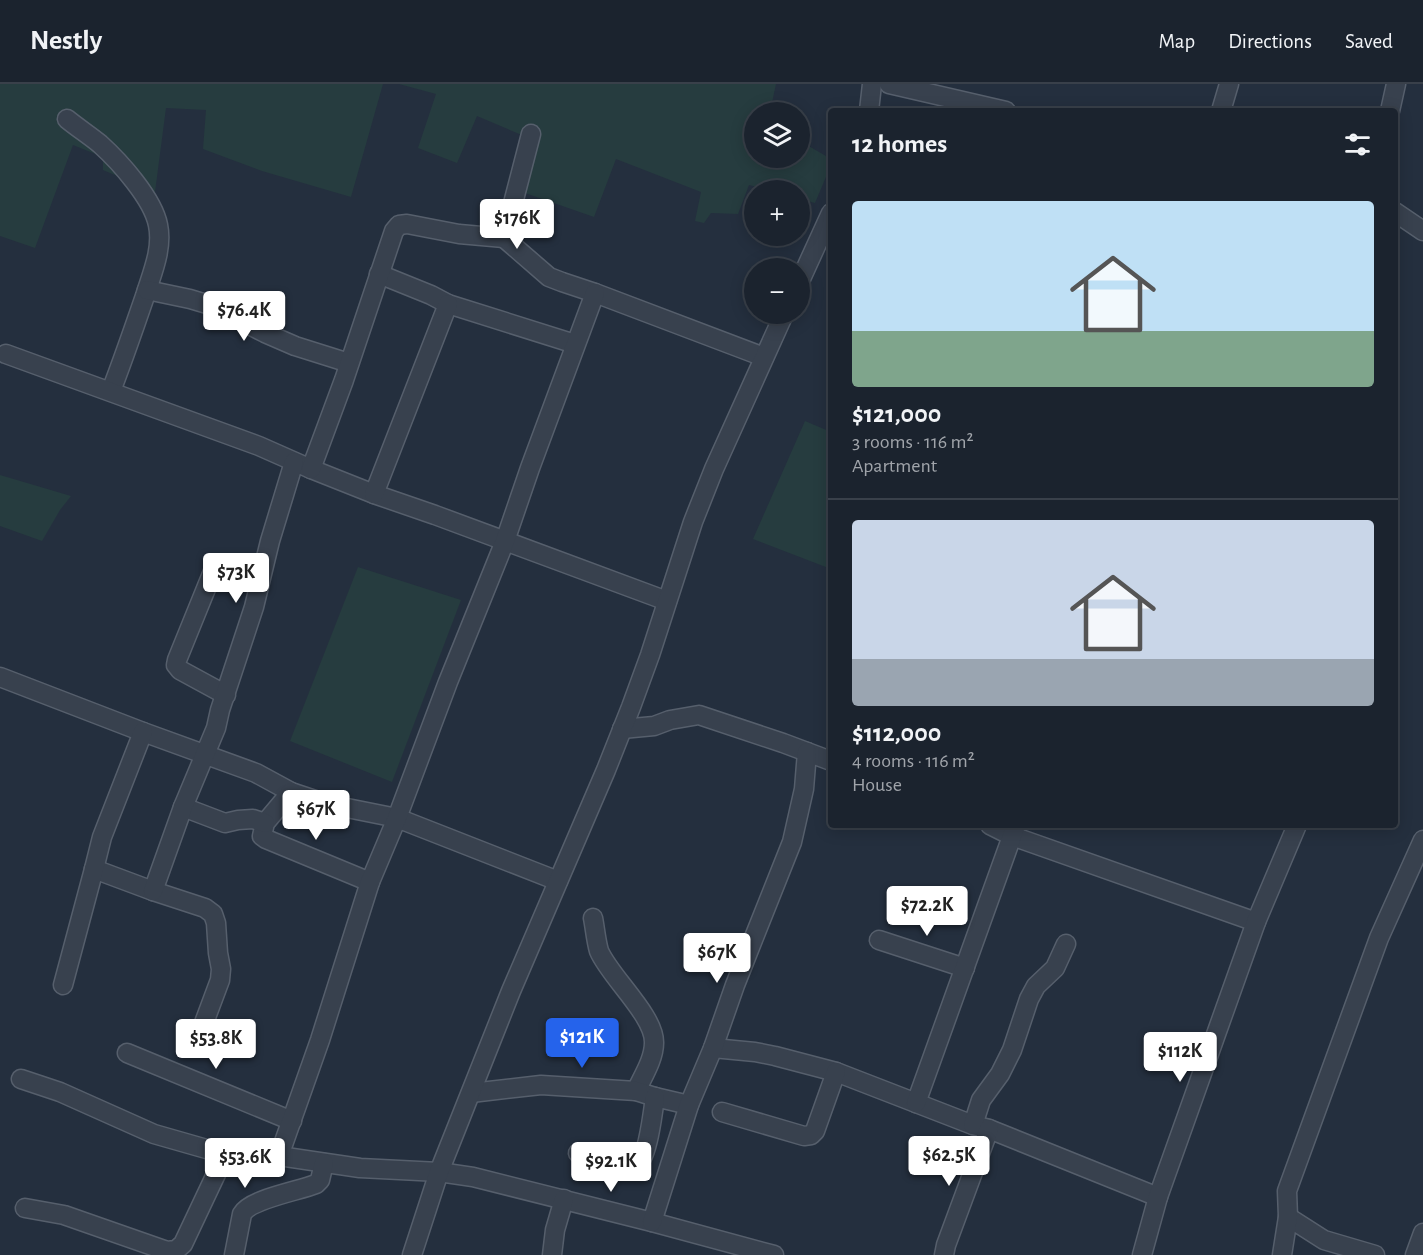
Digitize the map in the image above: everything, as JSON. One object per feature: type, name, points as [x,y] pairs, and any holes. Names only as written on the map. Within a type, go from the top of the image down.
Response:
[{"type":"street","points":[[869,108],[872,84]]},
{"type":"street","points":[[889,84],[993,108]]},
{"type":"street","points":[[1222,108],[1229,84]]},
{"type":"street","points":[[1391,108],[1396,84]]},
{"type":"street","points":[[67,119],[100,145],[128,174],[153,209],[158,224],[159,241],[156,261],[111,391]]},
{"type":"street","points":[[504,238],[531,134]]},
{"type":"street","points":[[1398,215],[1423,231]]},
{"type":"street","points":[[810,259],[828,220]]},
{"type":"street","points":[[153,891],[183,807],[206,755],[254,607],[270,541],[349,363],[394,231],[399,225],[407,224],[459,234],[504,238],[549,277],[764,357]]},
{"type":"street","points":[[379,274],[448,304],[575,344]]},
{"type":"street","points":[[147,290],[210,304],[295,346],[349,363]]},
{"type":"street","points":[[279,1156],[320,1040],[370,882],[505,541],[594,292]]},
{"type":"street","points":[[374,494],[448,304]]},
{"type":"street","points":[[412,1255],[439,1172],[511,991],[622,729],[650,655],[693,522],[714,468],[779,324]]},
{"type":"street","points":[[6,354],[259,446],[302,466],[374,494],[667,601]]},
{"type":"street","points":[[216,564],[176,666],[226,695]]},
{"type":"street","points":[[0,677],[256,773],[291,792],[327,804],[397,818],[558,881]]},
{"type":"street","points":[[622,729],[654,726],[670,720],[699,715],[828,760]]},
{"type":"street","points":[[63,985],[102,837],[143,732]]},
{"type":"street","points":[[652,1222],[689,1105],[792,842],[804,789],[807,752]]},
{"type":"street","points":[[291,792],[265,823],[262,836],[370,882]]},
{"type":"street","points":[[183,807],[225,823],[253,819],[265,823]]},
{"type":"street","points":[[1142,1255],[1158,1197],[1256,922],[1296,828]]},
{"type":"street","points":[[916,1103],[1014,831],[1256,922]]},
{"type":"street","points":[[1282,1255],[1288,1217],[1287,1191],[1379,938],[1423,840]]},
{"type":"street","points":[[94,869],[205,908],[213,914],[216,923],[220,980],[195,1047]]},
{"type":"street","points":[[593,918],[599,950],[620,983],[639,1006],[651,1029],[654,1042],[651,1056],[636,1091]]},
{"type":"street","points":[[879,940],[965,968]]},
{"type":"street","points":[[944,1255],[981,1127],[981,1100],[1000,1074],[1012,1050],[1029,999],[1036,986],[1055,968],[1066,944]]},
{"type":"street","points":[[713,1048],[755,1052],[836,1072],[1158,1197]]},
{"type":"street","points":[[127,1053],[292,1122]]},
{"type":"street","points":[[722,1112],[804,1136],[811,1136],[815,1131],[836,1072]]},
{"type":"street","points":[[21,1079],[60,1092],[154,1134],[226,1154],[279,1156],[360,1168],[439,1172],[472,1177],[774,1255]]},
{"type":"street","points":[[471,1093],[541,1085],[636,1091],[689,1105]]},
{"type":"street","points":[[578,1154],[629,1168],[637,1166],[643,1158],[656,1097]]},
{"type":"street","points":[[25,1208],[64,1215],[167,1251],[176,1250],[183,1244],[226,1154]]},
{"type":"street","points":[[234,1255],[245,1209],[316,1184],[320,1180],[324,1163]]},
{"type":"street","points":[[552,1255],[555,1230],[564,1199]]},
{"type":"street","points":[[1288,1217],[1324,1240],[1375,1255]]},
{"type":"street","points":[[1416,1255],[1423,1233]]},
{"type":"green space","points":[[0,84],[383,84],[351,197],[262,171],[203,149],[206,110],[166,108],[155,192],[103,170],[103,157],[73,145],[35,248],[0,236]]},
{"type":"green space","points":[[399,84],[776,84],[772,102],[744,102],[744,168],[810,168],[810,147],[828,157],[828,172],[815,203],[810,202],[810,180],[744,180],[744,198],[738,214],[711,213],[704,223],[695,221],[701,192],[616,159],[594,217],[525,193],[536,141],[477,116],[457,163],[418,148],[436,94]]},
{"type":"green space","points":[[805,421],[828,431],[828,568],[753,539]]},
{"type":"green space","points":[[0,475],[71,496],[42,541],[0,526]]},
{"type":"green space","points":[[358,567],[461,600],[392,782],[290,741]]}]
